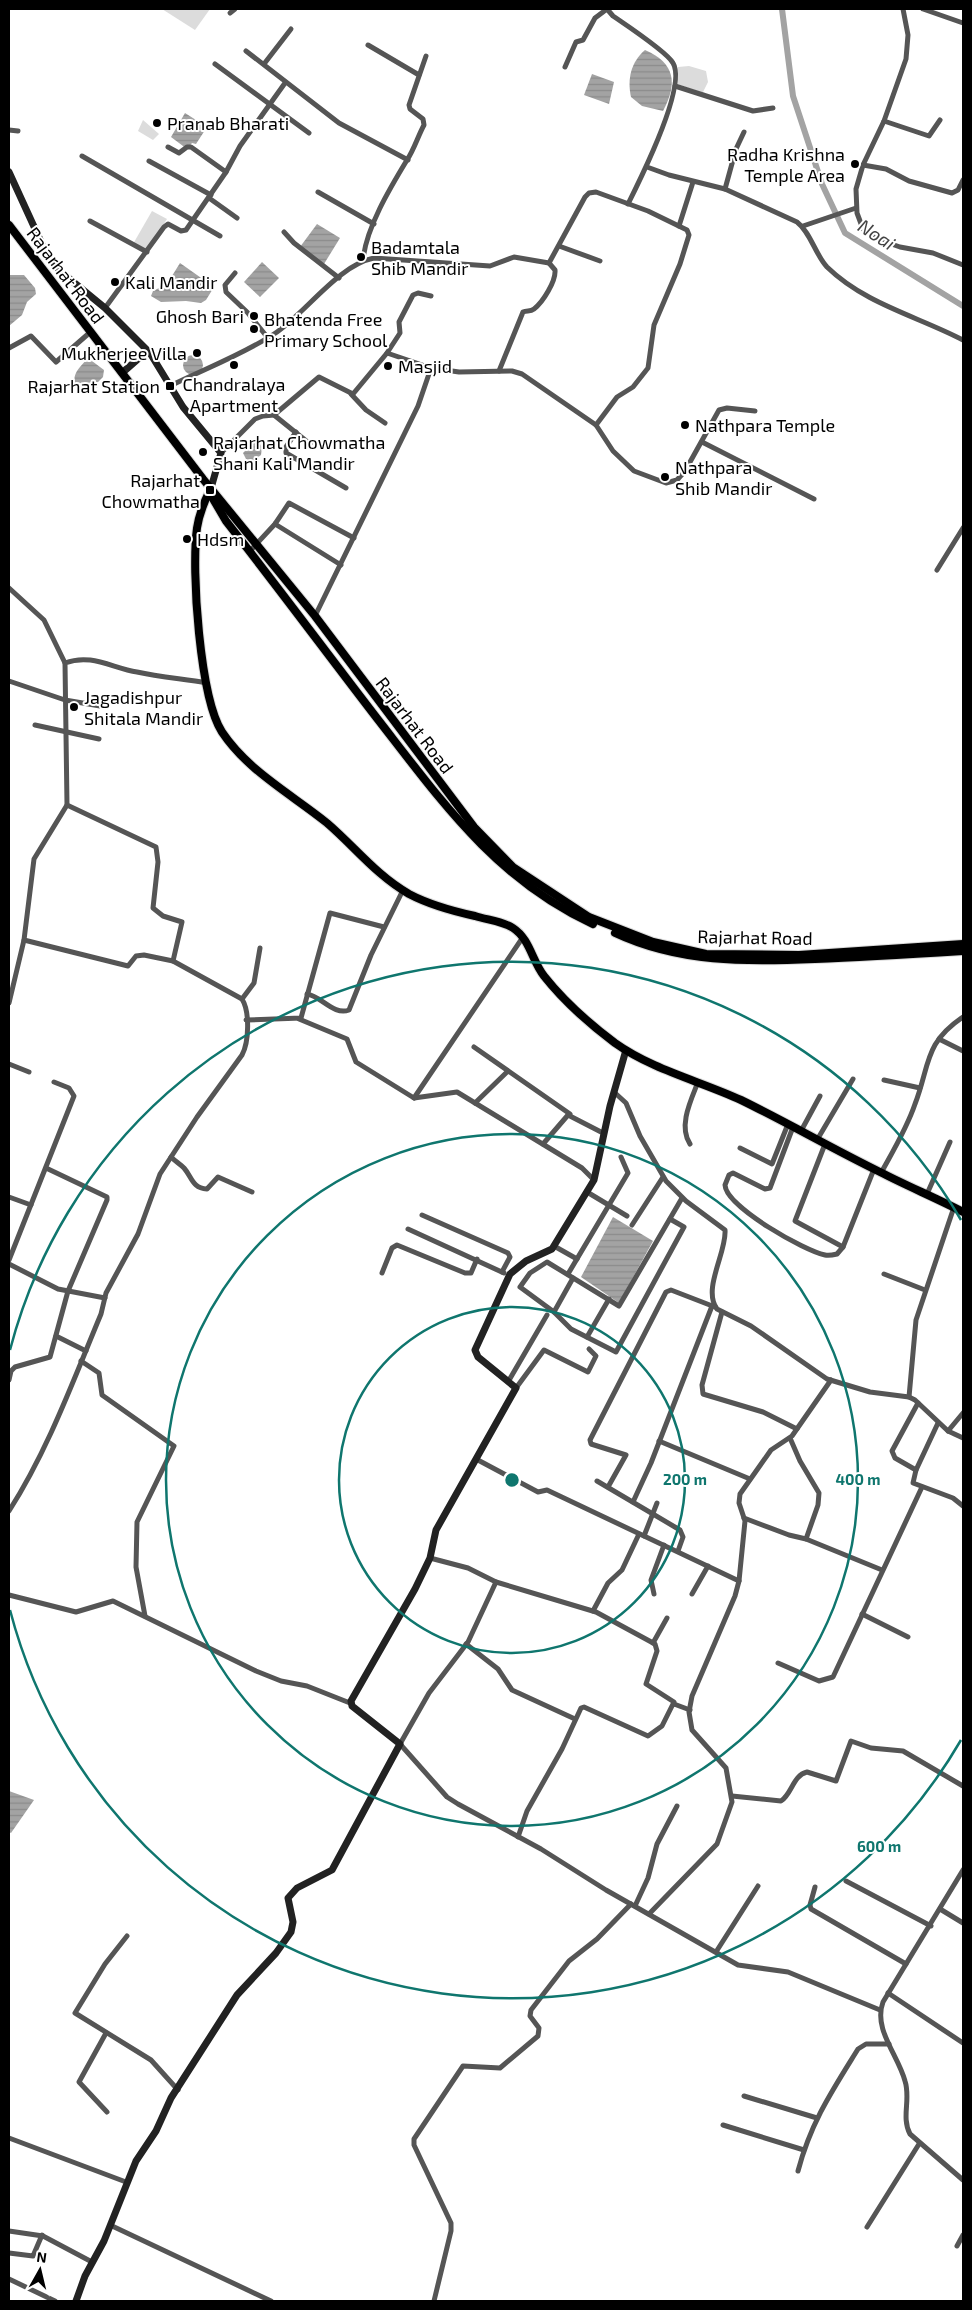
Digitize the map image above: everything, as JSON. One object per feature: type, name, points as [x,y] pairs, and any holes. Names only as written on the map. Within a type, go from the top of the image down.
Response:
[{"type":"main road","name":"Rajarhat Road","points":[[9,225],[210,490]]},
{"type":"main road","name":"Rajarhat Road","points":[[9,234],[210,490],[315,616],[474,827],[513,866],[590,917],[653,942],[706,954],[800,954],[963,944]]},
{"type":"main road","points":[[210,490],[226,521],[467,832],[515,876],[558,907],[649,947],[713,960],[761,962],[963,951]]},
{"type":"main road","points":[[210,490],[197,529],[198,614],[211,705],[217,723],[239,753],[261,774],[327,823],[374,869],[403,890],[441,908],[507,925],[523,937],[540,971],[553,987],[595,1026],[626,1050],[790,1126],[963,1212]]},
{"type":"street","points":[[230,14],[235,9]]},
{"type":"street","points":[[565,67],[576,42],[583,40],[595,18],[607,9],[671,60],[675,66],[675,86],[663,127],[647,166],[628,204]]},
{"type":"street","points":[[903,9],[908,35],[906,59],[884,121],[863,165],[856,189],[856,208],[863,230],[877,240],[933,253],[963,265]]},
{"type":"street","points":[[923,9],[963,22]]},
{"type":"street","points":[[264,64],[291,29]]},
{"type":"street","points":[[368,45],[419,75]]},
{"type":"street","points":[[246,51],[339,123],[408,160]]},
{"type":"street","points":[[363,260],[365,246],[374,224],[396,176],[408,160],[424,125],[423,119],[408,107],[426,56]]},
{"type":"street","points":[[215,64],[309,133]]},
{"type":"street","points":[[105,308],[166,225],[171,225],[184,231],[194,221],[226,172],[240,146],[285,83]]},
{"type":"street","points":[[675,86],[753,111],[773,108]]},
{"type":"street","points":[[884,121],[929,136],[940,120]]},
{"type":"street","points":[[9,130],[18,131]]},
{"type":"street","points":[[725,189],[736,149],[744,132]]},
{"type":"street","points":[[168,147],[179,153],[187,147],[191,148],[226,172]]},
{"type":"street","points":[[82,156],[220,236]]},
{"type":"street","points":[[149,161],[210,197],[237,218]]},
{"type":"street","points":[[863,165],[886,170],[909,181],[952,193],[958,190],[963,180]]},
{"type":"street","points":[[647,166],[693,182],[725,189],[802,226],[821,259],[828,267],[875,302],[963,340]]},
{"type":"street","points":[[9,172],[11,184],[47,255],[60,271],[105,308],[147,351],[184,407],[221,453]]},
{"type":"street","points":[[679,226],[693,182]]},
{"type":"street","points":[[318,192],[374,224]]},
{"type":"street","points":[[549,263],[589,193],[607,196],[648,211],[687,230],[689,235],[680,264],[654,325],[650,364],[633,387],[617,398],[596,425]]},
{"type":"street","points":[[802,226],[856,208]]},
{"type":"street","points":[[90,221],[147,252]]},
{"type":"street","points":[[284,232],[294,243],[340,278]]},
{"type":"street","points":[[559,246],[600,261]]},
{"type":"street","points":[[170,386],[268,338],[295,319],[315,297],[363,260],[380,259],[490,266],[514,257],[549,263],[555,270],[553,281],[532,311],[524,310],[499,371]]},
{"type":"street","points":[[235,272],[225,284],[226,292],[247,312],[268,338]]},
{"type":"street","points":[[351,394],[355,393],[388,353],[400,333],[399,322],[413,295],[418,293],[431,296]]},
{"type":"street","points":[[9,348],[31,336],[56,362],[87,335]]},
{"type":"street","points":[[122,373],[147,351]]},
{"type":"street","points":[[388,353],[431,368],[459,372],[512,371],[534,380],[596,425],[613,450],[630,468],[657,481],[666,483],[677,480],[685,471],[721,409],[755,412]]},
{"type":"street","points":[[315,616],[342,565],[418,406],[431,368]]},
{"type":"street","points":[[210,490],[221,453],[255,419],[274,415],[319,377],[351,394],[366,410],[385,423]]},
{"type":"street","points":[[274,415],[310,444]]},
{"type":"street","points":[[296,432],[286,447],[286,453],[346,488]]},
{"type":"street","points":[[702,442],[814,499]]},
{"type":"street","points":[[250,551],[275,524],[289,503],[354,538]]},
{"type":"street","points":[[275,524],[342,565]]},
{"type":"street","points":[[937,570],[963,527]]},
{"type":"street","points":[[9,588],[44,620],[65,663],[67,805],[34,859],[24,940],[9,1003]]},
{"type":"street","points":[[65,663],[75,659],[102,662],[132,671],[207,683]]},
{"type":"street","points":[[9,681],[65,700],[106,707]]},
{"type":"street","points":[[35,725],[99,739]]},
{"type":"street","points":[[67,805],[156,846],[158,862],[153,908],[163,916],[182,922],[173,961]]},
{"type":"street","points":[[307,994],[314,995],[339,1011],[349,1010],[384,927],[403,890]]},
{"type":"street","points":[[299,1019],[329,914],[332,913],[384,927]]},
{"type":"street","points":[[414,1098],[523,937]]},
{"type":"street","points":[[24,940],[128,966],[136,956],[144,955],[173,961],[242,999]]},
{"type":"street","points":[[9,1511],[34,1468],[86,1351],[101,1314],[105,1298],[138,1234],[160,1174],[244,1052],[246,1045],[246,1020],[242,999],[254,983],[260,948]]},
{"type":"street","points":[[790,1126],[770,1188],[766,1189],[733,1173],[727,1180],[725,1191],[755,1219],[776,1232],[825,1256],[837,1254],[843,1247],[878,1171],[909,1120],[926,1066],[939,1039],[945,1029],[963,1017]]},
{"type":"street","points":[[246,1020],[299,1019],[347,1039],[356,1062],[414,1098],[457,1092],[582,1168],[594,1180]]},
{"type":"street","points":[[939,1039],[963,1051]]},
{"type":"street","points":[[474,1047],[570,1114],[603,1133]]},
{"type":"street","points":[[506,1274],[554,1246],[594,1180],[603,1133],[626,1050]]},
{"type":"street","points":[[9,1064],[29,1072]]},
{"type":"street","points":[[475,1103],[508,1071]]},
{"type":"street","points":[[817,1140],[853,1079]]},
{"type":"street","points":[[884,1080],[920,1088]]},
{"type":"street","points":[[54,1082],[70,1088],[74,1096],[9,1262],[55,1288],[105,1298]]},
{"type":"street","points":[[690,1144],[685,1137],[685,1126],[698,1082]]},
{"type":"street","points":[[614,1092],[626,1103],[640,1136],[663,1177],[682,1198],[725,1230],[713,1287],[713,1307],[633,1502]]},
{"type":"street","points":[[802,1132],[820,1096]]},
{"type":"street","points":[[542,1144],[566,1115],[570,1114]]},
{"type":"street","points":[[740,1148],[772,1164],[790,1126]]},
{"type":"street","points":[[927,1194],[950,1142]]},
{"type":"street","points":[[825,1144],[795,1221],[843,1247]]},
{"type":"street","points":[[568,1274],[628,1173],[621,1157]]},
{"type":"street","points":[[170,1158],[185,1169],[194,1185],[207,1189],[218,1177],[252,1192]]},
{"type":"street","points":[[9,1380],[13,1368],[50,1357],[68,1291],[108,1198],[46,1168]]},
{"type":"street","points":[[632,1225],[663,1177]]},
{"type":"street","points":[[587,1192],[627,1216]]},
{"type":"street","points":[[9,1197],[31,1205]]},
{"type":"street","points":[[670,1219],[684,1227],[616,1352],[571,1329],[554,1312],[520,1287],[530,1273],[547,1262],[619,1306],[682,1198]]},
{"type":"street","points":[[909,1397],[916,1320],[954,1207]]},
{"type":"street","points":[[422,1216],[508,1253],[510,1257],[506,1274],[475,1350],[478,1357],[516,1388]]},
{"type":"street","points":[[408,1229],[477,1259],[506,1274]]},
{"type":"street","points":[[382,1273],[392,1248],[397,1246],[465,1273],[471,1273],[477,1259]]},
{"type":"street","points":[[554,1246],[577,1259]]},
{"type":"street","points":[[884,1274],[925,1290]]},
{"type":"street","points":[[554,1312],[574,1278]]},
{"type":"street","points":[[608,1487],[626,1455],[591,1444],[590,1440],[666,1292],[671,1290],[713,1307],[751,1326],[831,1380],[870,1392],[909,1397],[948,1431],[963,1438]]},
{"type":"street","points":[[587,1337],[609,1300]]},
{"type":"street","points":[[722,1312],[702,1385],[703,1394],[763,1412],[797,1429]]},
{"type":"street","points":[[508,1382],[546,1315]]},
{"type":"street","points":[[56,1336],[86,1351]]},
{"type":"street","points":[[350,1704],[430,1558],[436,1530],[516,1388],[544,1350],[588,1372],[596,1356],[589,1349]]},
{"type":"street","points":[[81,1361],[99,1373],[102,1395],[174,1446],[137,1522],[136,1567],[145,1616]]},
{"type":"street","points":[[649,1914],[717,1844],[732,1796],[724,1764],[692,1730],[690,1710],[692,1696],[735,1596],[739,1581],[744,1518],[739,1498],[771,1450],[790,1438],[831,1380]]},
{"type":"street","points":[[916,1470],[895,1458],[892,1451],[918,1403]]},
{"type":"street","points":[[948,1431],[963,1413]]},
{"type":"street","points":[[938,1423],[916,1470],[913,1483],[953,1498],[963,1506]]},
{"type":"street","points":[[790,1438],[800,1462],[819,1493],[818,1505],[806,1538]]},
{"type":"street","points":[[659,1442],[750,1479]]},
{"type":"street","points":[[476,1459],[538,1492],[547,1490],[739,1581]]},
{"type":"street","points":[[597,1481],[683,1534],[678,1551]]},
{"type":"street","points":[[778,1663],[819,1681],[833,1677],[922,1487]]},
{"type":"street","points":[[593,1611],[608,1583],[622,1570],[653,1514],[657,1503]]},
{"type":"street","points":[[744,1518],[789,1535],[806,1538],[882,1570]]},
{"type":"street","points":[[654,1594],[651,1580],[664,1545]]},
{"type":"street","points":[[430,1558],[468,1568],[496,1582],[593,1611],[653,1643],[657,1651],[646,1684],[673,1700],[674,1704],[690,1710]]},
{"type":"street","points":[[692,1594],[708,1566]]},
{"type":"street","points":[[76,2301],[92,2262],[104,2241],[126,2182],[136,2161],[156,2131],[171,2098],[178,2090],[238,1994],[276,1953],[291,1932],[293,1922],[288,1898],[296,1888],[332,1870],[429,1693],[466,1644],[496,1582]]},
{"type":"street","points":[[9,1596],[76,1612],[113,1602],[256,1671],[282,1681],[307,1686],[350,1704],[400,1744],[447,1797],[518,1836],[633,1905],[738,1965],[748,1968],[788,1972],[880,2010]]},
{"type":"street","points":[[862,1614],[908,1637]]},
{"type":"street","points":[[653,1643],[667,1618]]},
{"type":"street","points":[[466,1644],[489,1660],[512,1690],[575,1719]]},
{"type":"street","points":[[518,1836],[527,1811],[562,1749],[579,1709],[584,1707],[650,1736],[662,1726],[674,1704]]},
{"type":"street","points":[[732,1796],[781,1801],[804,1772],[810,1772],[836,1781],[852,1741],[871,1748],[903,1751],[963,1786]]},
{"type":"street","points":[[434,2301],[451,2231],[450,2223],[414,2144],[414,2139],[464,2066],[500,2068],[538,2036],[539,2028],[530,2016],[531,2010],[569,1961],[600,1937],[633,1905],[648,1878],[657,1844],[677,1806]]},
{"type":"street","points":[[963,1870],[931,1926],[888,1993],[880,2010],[881,2026],[905,2080],[907,2130],[918,2144],[963,2180]]},
{"type":"street","points":[[846,1881],[931,1926]]},
{"type":"street","points":[[716,1952],[758,1886]]},
{"type":"street","points":[[815,1887],[810,1905],[811,1909],[906,1964]]},
{"type":"street","points":[[940,1909],[963,1922]]},
{"type":"street","points":[[127,1936],[106,1964],[76,2011],[76,2014],[157,2064],[178,2090]]},
{"type":"street","points":[[888,1993],[963,2043]]},
{"type":"street","points":[[106,2033],[79,2082],[106,2112]]},
{"type":"street","points":[[798,2171],[817,2118],[861,2045],[889,2044]]},
{"type":"street","points":[[744,2096],[817,2118]]},
{"type":"street","points":[[723,2126],[804,2150]]},
{"type":"street","points":[[9,2138],[126,2182]]},
{"type":"street","points":[[867,2227],[918,2144]]},
{"type":"street","points":[[110,2225],[270,2301]]},
{"type":"street","points":[[9,2231],[42,2236],[92,2262]]},
{"type":"street","points":[[957,2246],[963,2235]]},
{"type":"street","points":[[9,2253],[34,2256],[42,2236]]},
{"type":"street","points":[[9,2279],[55,2301]]},
{"type":"shaded area","points":[[162,9],[210,9],[195,30]]},
{"type":"shaded area","points":[[645,50],[663,61],[671,75],[671,91],[663,111],[642,106],[631,97],[631,71],[636,60]]},
{"type":"shaded area","points":[[689,66],[706,71],[708,82],[703,92],[707,94],[677,84],[678,67]]},
{"type":"shaded area","points":[[592,74],[614,82],[609,104],[584,95]]},
{"type":"shaded area","points":[[185,113],[207,127],[196,144],[192,143],[187,149],[171,137]]},
{"type":"shaded area","points":[[143,120],[159,134],[153,140],[138,131]]},
{"type":"shaded area","points":[[152,211],[167,219],[146,251],[133,244]]},
{"type":"shaded area","points":[[317,224],[340,238],[324,264],[300,247]]},
{"type":"shaded area","points":[[262,262],[279,278],[260,297],[244,282]]},
{"type":"shaded area","points":[[180,263],[214,287],[206,300],[201,303],[186,301],[161,302],[151,296],[153,291],[167,284]]},
{"type":"shaded area","points":[[9,275],[24,275],[35,288],[36,294],[27,302],[22,315],[9,326]]},
{"type":"shaded area","points":[[193,355],[200,358],[203,365],[200,372],[193,375],[186,372],[183,365],[186,358]]},
{"type":"shaded area","points":[[88,358],[104,370],[103,377],[97,383],[98,387],[86,388],[75,385],[76,373]]},
{"type":"shaded area","points":[[257,439],[262,447],[261,455],[251,462],[246,459],[243,453]]},
{"type":"shaded area","points":[[613,1217],[653,1241],[619,1303],[581,1277]]},
{"type":"shaded area","points":[[9,1791],[34,1800],[11,1833],[9,1832]]},
{"type":"waterway","name":"Noai","points":[[782,9],[793,96],[822,184],[845,233],[963,306]]},
{"type":"place","name":"Pranab Bharati","points":[[157,123]]},
{"type":"place","name":"Radha Krishna Temple Area","points":[[855,164]]},
{"type":"place","name":"Badamtala Shib Mandir","points":[[361,257]]},
{"type":"place","name":"Kali Mandir","points":[[115,282]]},
{"type":"place","name":"Ghosh Bari","points":[[254,316]]},
{"type":"place","name":"Bhatenda Free Primary School","points":[[254,329]]},
{"type":"place","name":"Mukherjee Villa","points":[[197,353]]},
{"type":"place","name":"Chandralaya Apartment","points":[[234,365]]},
{"type":"place","name":"Masjid","points":[[388,366]]},
{"type":"place","name":"Rajarhat Station","points":[[170,386]]},
{"type":"place","name":"Nathpara Temple","points":[[685,425]]},
{"type":"place","name":"Rajarhat Chowmatha Shani Kali Mandir","points":[[203,452]]},
{"type":"place","name":"Nathpara Shib Mandir","points":[[665,477]]},
{"type":"place","name":"Rajarhat Chowmatha","points":[[210,490]]},
{"type":"place","name":"Hdsm","points":[[187,539]]},
{"type":"place","name":"Jagadishpur Shitala Mandir","points":[[74,707]]}]
